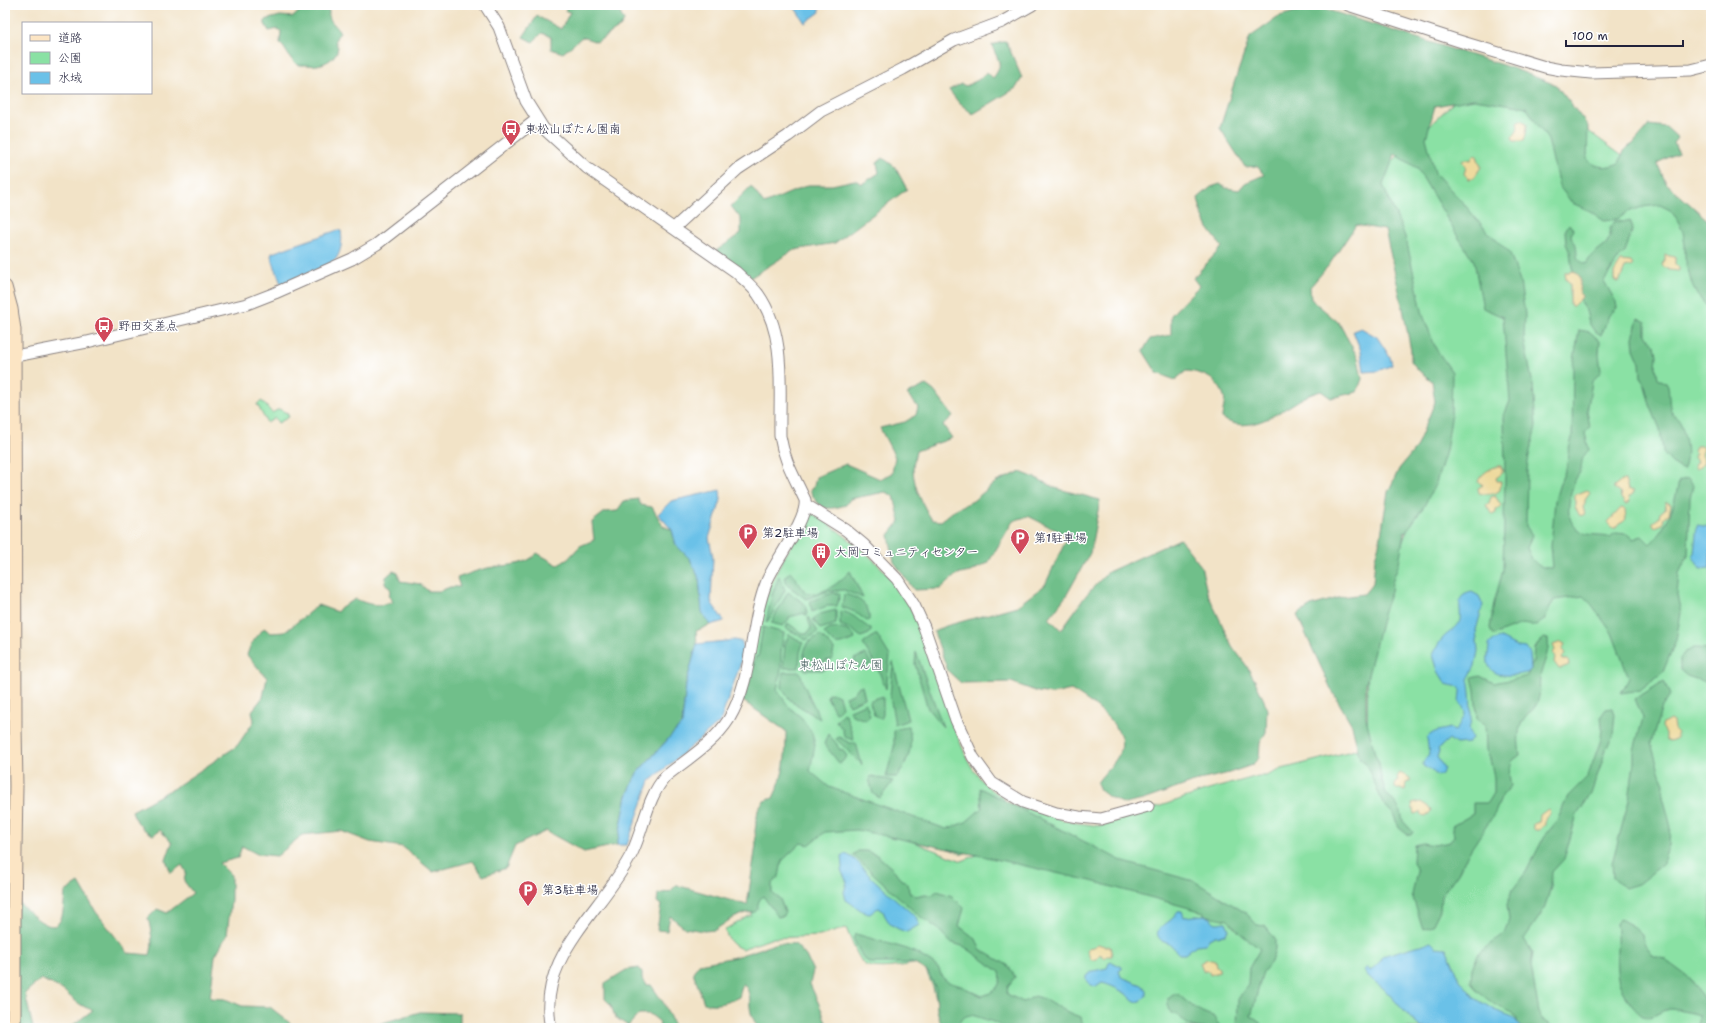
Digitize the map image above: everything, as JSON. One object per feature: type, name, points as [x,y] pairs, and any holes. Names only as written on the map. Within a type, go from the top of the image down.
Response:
[{"type":"main road","points":[[5,287],[11,309],[14,330],[9,357],[16,786],[14,1028]]},
{"type":"street","points":[[485,5],[498,27],[526,101],[536,120],[552,138],[587,168],[736,272],[758,294],[772,320],[778,339],[780,436],[782,449],[784,457],[805,500],[806,506],[800,520],[766,582],[759,605],[746,675],[734,710],[728,720],[712,739],[666,776],[660,783],[652,797],[632,854],[567,947],[556,969],[551,982],[550,993],[549,1011],[551,1028]]},
{"type":"street","points":[[674,228],[738,169],[788,136],[821,111],[903,69],[954,40],[1002,22],[1032,5]]},
{"type":"street","points":[[1348,5],[1545,67],[1561,70],[1591,73],[1691,70],[1711,65]]},
{"type":"street","points":[[9,357],[87,342],[247,304],[352,259],[377,244],[536,120]]},
{"type":"street","points":[[806,506],[846,530],[864,545],[897,579],[914,605],[924,627],[956,720],[973,757],[992,783],[1024,802],[1056,813],[1079,817],[1101,819],[1148,806]]},
{"type":"green space","points":[[313,5],[324,5],[329,11],[329,18],[339,30],[340,33],[336,40],[338,47],[337,52],[331,59],[322,64],[299,65],[293,61],[280,43],[281,31],[278,29],[269,31],[265,24],[265,20],[280,16],[293,17],[303,8],[311,8]]},
{"type":"green space","points":[[568,5],[621,5],[620,13],[624,21],[620,27],[597,42],[582,37],[563,53],[551,49],[551,37],[542,33],[533,42],[523,37],[537,16],[561,29],[570,12],[565,11]]},
{"type":"green space","points":[[1315,6],[1512,68],[1556,85],[1588,126],[1587,159],[1595,165],[1606,167],[1619,163],[1625,149],[1633,144],[1649,125],[1666,127],[1678,138],[1674,143],[1678,153],[1657,163],[1666,183],[1711,223],[1711,311],[1697,295],[1692,284],[1685,258],[1683,232],[1677,219],[1670,210],[1660,205],[1642,207],[1628,212],[1618,219],[1604,221],[1590,211],[1572,203],[1559,186],[1548,140],[1526,107],[1474,99],[1435,106],[1426,138],[1435,173],[1486,230],[1510,253],[1520,282],[1525,314],[1524,339],[1533,385],[1536,427],[1527,470],[1526,526],[1532,535],[1527,548],[1531,557],[1539,566],[1553,568],[1551,546],[1555,500],[1567,466],[1568,452],[1572,438],[1573,365],[1579,330],[1590,332],[1600,341],[1599,354],[1601,371],[1592,382],[1587,412],[1590,426],[1585,433],[1589,450],[1583,458],[1580,472],[1574,482],[1570,496],[1569,515],[1571,521],[1583,533],[1610,537],[1615,533],[1627,534],[1633,539],[1642,536],[1650,544],[1662,530],[1670,515],[1679,481],[1688,478],[1693,486],[1690,498],[1688,556],[1679,573],[1677,595],[1681,613],[1676,640],[1663,672],[1640,690],[1621,693],[1629,678],[1612,633],[1592,605],[1583,596],[1554,600],[1544,620],[1536,626],[1522,624],[1493,635],[1490,628],[1494,603],[1503,570],[1505,476],[1504,415],[1510,401],[1503,317],[1483,308],[1474,261],[1417,168],[1395,154],[1383,185],[1406,239],[1423,315],[1436,349],[1452,372],[1451,419],[1446,451],[1436,483],[1424,506],[1404,533],[1399,563],[1384,611],[1366,683],[1366,718],[1375,754],[1379,763],[1381,777],[1386,793],[1401,812],[1403,821],[1413,832],[1411,835],[1408,835],[1399,828],[1393,814],[1383,803],[1365,762],[1360,759],[1352,725],[1331,689],[1297,615],[1311,606],[1342,597],[1364,594],[1373,583],[1375,558],[1380,541],[1388,492],[1399,469],[1416,448],[1435,402],[1432,381],[1418,370],[1411,361],[1411,351],[1403,309],[1385,230],[1356,225],[1329,265],[1310,287],[1311,299],[1339,323],[1358,358],[1362,379],[1357,392],[1331,398],[1321,391],[1305,397],[1264,420],[1243,425],[1232,423],[1222,418],[1225,401],[1224,396],[1214,381],[1204,375],[1186,371],[1175,380],[1157,373],[1143,351],[1150,339],[1171,335],[1171,315],[1199,286],[1193,278],[1222,247],[1208,228],[1202,215],[1198,198],[1211,187],[1220,184],[1226,188],[1239,190],[1245,183],[1264,175],[1257,166],[1245,167],[1220,128],[1250,37],[1280,16]]},
{"type":"green space","points":[[1006,41],[1022,78],[1016,88],[973,114],[959,103],[949,90],[961,84],[966,86],[978,80],[987,72],[993,78],[999,69],[999,62],[992,45]]},
{"type":"green space","points":[[1519,80],[1659,183],[1711,236],[1711,1028],[943,1028],[933,987],[924,966],[919,963],[880,968],[866,965],[857,954],[846,928],[820,936],[773,938],[742,949],[733,944],[725,930],[751,915],[774,835],[875,827],[962,861],[984,852],[1012,822],[1018,805],[1070,822],[1101,826],[1205,791],[1258,776],[1266,776],[1282,769],[1367,747],[1368,639],[1438,444],[1442,371],[1373,180],[1454,102]]},
{"type":"green space","points":[[883,158],[895,167],[907,189],[835,243],[794,250],[750,278],[716,251],[741,233],[741,219],[731,206],[751,186],[764,204],[808,185],[832,185],[855,180],[862,184],[879,173],[877,163]]},
{"type":"green space","points":[[1630,220],[1633,228],[1625,252],[1619,258],[1604,281],[1616,302],[1617,308],[1609,315],[1601,336],[1595,332],[1589,323],[1586,311],[1578,296],[1570,252],[1566,244],[1565,231],[1569,224],[1573,229],[1571,236],[1576,245],[1578,258],[1586,264],[1592,255],[1606,244],[1610,237],[1610,228],[1615,221],[1623,222]]},
{"type":"green space","points":[[1638,318],[1646,322],[1646,335],[1655,345],[1658,378],[1667,385],[1671,409],[1673,414],[1680,422],[1684,433],[1687,453],[1683,470],[1672,463],[1663,453],[1660,429],[1641,378],[1640,363],[1634,349],[1633,338]]},
{"type":"green space","points":[[926,385],[934,391],[953,416],[943,425],[952,438],[916,451],[913,470],[915,483],[922,503],[932,520],[941,521],[956,509],[973,501],[996,482],[1020,472],[1055,488],[1100,500],[1090,553],[1066,596],[1049,618],[1061,630],[1087,594],[1108,572],[1180,539],[1201,566],[1207,592],[1232,646],[1246,665],[1267,707],[1266,732],[1260,743],[1259,758],[1252,765],[1229,773],[1200,780],[1143,800],[1125,804],[1109,797],[1100,790],[1097,783],[1118,756],[1122,743],[1120,734],[1114,725],[1088,701],[1071,690],[1053,694],[1038,692],[1011,682],[961,683],[948,671],[934,632],[946,626],[1017,606],[1045,585],[1068,536],[1028,516],[1013,521],[988,563],[970,572],[956,575],[940,589],[914,590],[894,562],[889,535],[900,521],[894,496],[885,492],[850,499],[846,505],[833,508],[824,507],[816,502],[810,490],[814,486],[816,477],[846,464],[880,479],[892,473],[895,457],[880,428],[905,422],[916,415],[918,407],[907,394]]},
{"type":"green space","points":[[262,401],[272,413],[279,409],[287,413],[289,417],[278,423],[275,418],[267,423],[257,404]]},
{"type":"green space","points":[[638,499],[641,505],[652,507],[663,526],[672,530],[676,545],[690,559],[699,578],[702,608],[710,625],[696,631],[697,644],[686,684],[682,724],[637,773],[627,796],[617,845],[584,852],[546,831],[515,846],[506,868],[483,876],[473,861],[433,872],[403,847],[370,842],[341,831],[302,835],[277,856],[257,854],[242,846],[238,858],[219,863],[231,875],[231,900],[227,935],[215,956],[210,998],[225,999],[242,1006],[270,1007],[296,1028],[69,1028],[93,1010],[81,1005],[61,989],[41,979],[25,993],[33,1028],[5,1028],[5,803],[10,856],[10,885],[11,891],[20,904],[41,922],[54,926],[61,918],[65,892],[79,883],[96,912],[128,953],[150,955],[152,941],[148,918],[157,909],[167,913],[193,893],[184,881],[186,872],[182,865],[171,873],[166,860],[172,843],[160,830],[153,835],[146,831],[135,819],[132,811],[174,788],[237,746],[254,721],[252,711],[263,697],[267,678],[247,655],[251,644],[264,628],[271,633],[285,632],[318,605],[337,612],[341,607],[356,599],[374,605],[393,602],[389,595],[391,590],[385,583],[386,577],[393,571],[398,573],[400,581],[420,584],[428,591],[440,591],[450,587],[460,587],[457,578],[491,567],[512,565],[526,561],[537,553],[558,565],[568,559],[580,546],[594,540],[592,522],[605,512],[617,511],[624,501]]},
{"type":"green space","name":"東松山ぼたん園","points":[[813,514],[832,526],[879,565],[903,594],[913,613],[922,633],[950,716],[968,760],[984,783],[999,794],[1009,806],[985,844],[963,854],[806,800],[789,733],[742,700],[758,627],[771,584],[789,549],[810,515]]},
{"type":"green space","points":[[850,571],[863,598],[844,590],[826,592],[806,599],[787,585],[785,577],[791,572],[806,593],[813,593],[830,588]]},
{"type":"green space","points":[[779,576],[785,590],[768,621],[766,622],[772,595]]},
{"type":"green space","points":[[788,592],[804,603],[808,615],[805,615],[805,613],[789,617],[783,626],[771,623]]},
{"type":"green space","points":[[833,593],[840,594],[837,606],[827,606],[812,612],[810,601]]},
{"type":"green space","points":[[844,594],[854,597],[862,602],[868,610],[869,620],[867,621],[855,612],[842,607]]},
{"type":"green space","points":[[836,610],[836,624],[820,629],[813,619],[820,614]]},
{"type":"green space","points":[[840,611],[849,613],[871,629],[869,634],[861,637],[851,629],[840,625]]},
{"type":"green space","points":[[809,617],[818,632],[806,640],[786,628],[788,623],[800,632],[807,634],[811,628],[808,619]]},
{"type":"green space","points":[[763,627],[784,633],[781,653],[781,670],[777,690],[789,707],[802,718],[812,733],[815,745],[810,771],[829,787],[946,829],[966,822],[982,808],[980,788],[1124,862],[1194,881],[1246,913],[1257,925],[1265,926],[1275,939],[1275,949],[1271,962],[1263,972],[1251,1016],[1258,1020],[1263,1028],[1237,1028],[1238,999],[1248,985],[1249,968],[1260,949],[1241,934],[1228,920],[1204,915],[1204,912],[1091,881],[982,856],[857,830],[825,832],[809,845],[801,843],[782,861],[779,877],[772,883],[772,893],[780,899],[785,912],[783,916],[778,917],[763,896],[760,899],[758,909],[755,912],[746,913],[731,919],[715,930],[704,931],[685,928],[670,916],[667,931],[657,930],[661,905],[657,902],[658,894],[671,891],[676,885],[747,905],[756,845],[755,831],[758,810],[764,801],[773,798],[780,781],[786,749],[786,731],[743,701],[756,656],[758,657]]},
{"type":"green space","points":[[837,628],[849,631],[855,639],[838,644],[832,641],[824,633],[830,629]]},
{"type":"green space","points":[[789,634],[803,643],[800,653],[799,668],[783,668],[785,644]]},
{"type":"green space","points":[[820,635],[834,649],[832,659],[825,661],[825,670],[805,670],[803,668],[804,653],[807,643]]},
{"type":"green space","points":[[877,635],[890,656],[886,689],[877,667],[863,644]]},
{"type":"green space","points":[[1544,638],[1548,639],[1548,649],[1540,678],[1539,698],[1535,707],[1522,721],[1519,730],[1520,755],[1512,761],[1509,774],[1511,786],[1502,796],[1495,813],[1471,849],[1458,873],[1441,896],[1440,910],[1432,926],[1423,929],[1412,895],[1417,871],[1413,862],[1414,845],[1423,843],[1434,845],[1450,842],[1454,836],[1452,826],[1473,814],[1473,803],[1488,803],[1494,793],[1494,778],[1490,759],[1486,750],[1485,724],[1477,719],[1475,690],[1472,678],[1480,676],[1494,683],[1527,676],[1533,662],[1534,648]]},
{"type":"green space","points":[[1694,648],[1711,649],[1711,684],[1687,676],[1680,670],[1680,659],[1684,653]]},
{"type":"green space","points":[[916,652],[943,727],[928,709],[915,664]]},
{"type":"green space","points":[[866,654],[871,664],[859,669],[854,659]]},
{"type":"green space","points":[[893,662],[908,720],[895,725],[890,696]]},
{"type":"green space","points":[[783,672],[800,672],[804,685],[820,719],[791,701],[782,689]]},
{"type":"green space","points":[[1664,681],[1670,695],[1662,707],[1651,743],[1664,783],[1663,797],[1670,822],[1669,846],[1662,865],[1638,884],[1625,888],[1613,877],[1612,863],[1629,800],[1634,763],[1634,750],[1643,718],[1635,699]]},
{"type":"green space","points":[[859,686],[862,686],[865,698],[849,705],[845,697],[853,694]]},
{"type":"green space","points":[[831,693],[839,696],[842,707],[837,712],[835,712],[827,697],[828,694]]},
{"type":"green space","points":[[883,696],[883,715],[881,719],[874,715],[870,702],[871,700]]},
{"type":"green space","points":[[866,703],[870,716],[865,720],[852,715],[850,710]]},
{"type":"green space","points":[[1613,708],[1615,714],[1613,735],[1607,747],[1591,794],[1577,815],[1564,859],[1552,872],[1551,887],[1545,906],[1524,939],[1533,953],[1531,966],[1540,1018],[1554,1028],[1517,1028],[1517,1019],[1513,1013],[1495,1005],[1476,990],[1471,982],[1472,968],[1479,953],[1504,933],[1509,920],[1507,905],[1511,892],[1526,872],[1544,837],[1557,821],[1568,796],[1588,776],[1601,739],[1601,716],[1606,709]]},
{"type":"green space","points":[[843,713],[846,715],[854,740],[844,737],[843,730],[836,721]]},
{"type":"green space","points":[[909,726],[910,747],[907,759],[897,777],[886,777],[894,747],[894,730]]},
{"type":"green space","points":[[828,734],[840,750],[842,749],[847,756],[841,763],[839,763],[824,744]]},
{"type":"green space","points":[[839,737],[850,743],[856,743],[862,765],[836,739]]},
{"type":"green space","points":[[872,776],[893,781],[880,798],[873,794],[869,778]]},
{"type":"green space","points":[[858,851],[866,851],[877,855],[895,871],[900,879],[908,883],[909,892],[916,896],[925,894],[932,895],[937,891],[952,896],[964,908],[959,926],[976,939],[980,949],[1009,966],[1015,977],[1008,986],[1007,994],[1023,1002],[1035,996],[1047,1000],[1069,1013],[1081,1017],[1083,1028],[1004,1028],[998,1024],[969,1015],[966,1016],[955,1028],[942,1028],[937,1010],[936,989],[928,972],[913,963],[870,963],[863,958],[853,938],[856,934],[916,953],[939,969],[942,977],[948,982],[961,986],[982,996],[990,993],[999,985],[1001,977],[1000,972],[965,947],[950,942],[937,928],[918,915],[853,855]]},
{"type":"green space","points":[[1620,919],[1631,925],[1642,935],[1644,943],[1654,956],[1664,959],[1691,979],[1711,1012],[1711,1028],[1696,1028],[1699,1022],[1699,1015],[1693,1013],[1669,1009],[1652,1016],[1644,1017],[1634,1008],[1620,987],[1618,977],[1616,923]]},
{"type":"green space","points":[[778,943],[795,944],[806,956],[813,971],[810,984],[828,1028],[758,1028],[750,1009],[750,998],[748,991],[743,983],[739,997],[722,1003],[704,1003],[693,972],[699,964],[735,957]]},
{"type":"green space","points":[[639,968],[642,972],[642,978],[647,985],[651,985],[663,1002],[675,1028],[659,1028],[660,1022],[650,1014],[639,1014],[628,1026],[615,1017],[611,1005],[605,999],[605,983],[626,970]]},
{"type":"green space","points":[[1173,994],[1178,994],[1198,1010],[1213,1016],[1221,1028],[1193,1027],[1177,1015],[1171,1013],[1168,1005],[1168,998]]},
{"type":"green space","points":[[420,1012],[460,1013],[460,1028],[365,1028]]},
{"type":"sand","points":[[1520,120],[1527,123],[1525,139],[1524,141],[1514,141],[1512,137],[1517,130],[1517,122]]},
{"type":"sand","points":[[1474,155],[1477,156],[1481,167],[1474,178],[1469,179],[1464,174],[1466,167],[1462,161],[1466,159],[1471,160]]},
{"type":"sand","points":[[1665,255],[1675,257],[1675,264],[1679,268],[1679,271],[1669,270],[1663,266],[1662,264],[1665,260]]},
{"type":"sand","points":[[1621,261],[1631,262],[1633,266],[1625,268],[1620,280],[1617,282],[1614,280],[1614,272]]},
{"type":"sand","points":[[1574,271],[1580,277],[1579,290],[1582,297],[1573,306],[1571,306],[1570,284],[1566,279],[1565,273]]},
{"type":"sand","points":[[1696,446],[1701,446],[1704,449],[1702,454],[1704,461],[1701,467],[1696,469],[1694,465],[1697,462],[1694,457],[1696,453],[1694,451]]},
{"type":"sand","points":[[1498,466],[1501,466],[1502,470],[1501,474],[1496,478],[1497,481],[1501,481],[1500,490],[1496,493],[1490,494],[1479,493],[1478,488],[1483,485],[1478,482],[1481,476]]},
{"type":"sand","points":[[1625,480],[1628,489],[1633,491],[1633,494],[1629,497],[1630,502],[1627,504],[1625,504],[1621,498],[1620,492],[1614,489],[1614,487]]},
{"type":"sand","points":[[1587,490],[1590,493],[1585,500],[1583,507],[1585,514],[1580,516],[1575,507],[1575,495]]},
{"type":"sand","points":[[1495,496],[1501,505],[1496,509],[1496,513],[1492,515],[1486,505],[1489,503],[1491,497]]},
{"type":"sand","points":[[1666,502],[1671,504],[1669,514],[1664,517],[1663,524],[1655,527],[1653,522],[1659,518],[1660,513],[1665,509]]},
{"type":"sand","points":[[1621,508],[1625,509],[1626,519],[1616,528],[1612,528],[1608,522]]},
{"type":"sand","points":[[1561,642],[1565,644],[1562,650],[1565,653],[1562,658],[1563,660],[1568,660],[1569,665],[1559,669],[1554,662],[1555,657],[1553,653],[1555,650],[1553,645]]},
{"type":"sand","points":[[1670,720],[1673,722],[1674,729],[1678,733],[1675,739],[1670,741],[1666,739],[1666,733],[1662,727],[1663,724]]},
{"type":"sand","points":[[1400,773],[1410,778],[1410,781],[1406,783],[1405,791],[1395,787],[1398,780],[1397,777]]},
{"type":"sand","points":[[1421,802],[1430,808],[1431,811],[1426,817],[1422,816],[1421,812],[1414,814],[1412,804]]},
{"type":"sand","points":[[1548,809],[1550,813],[1545,819],[1545,825],[1540,830],[1535,830],[1533,828],[1533,824],[1539,822],[1540,815]]},
{"type":"sand","points":[[1098,944],[1110,946],[1112,956],[1107,956],[1105,958],[1100,954],[1097,959],[1091,960],[1087,951],[1088,948]]},
{"type":"sand","points":[[1207,959],[1215,961],[1216,967],[1219,968],[1219,972],[1210,975],[1209,971],[1203,971],[1200,963]]},
{"type":"water","points":[[793,5],[819,5],[820,12],[805,23]]},
{"type":"water","points":[[338,230],[341,231],[342,243],[340,251],[334,261],[281,284],[271,256],[272,253]]},
{"type":"water","points":[[1361,328],[1377,337],[1390,357],[1392,365],[1378,371],[1364,372],[1361,351],[1353,331]]},
{"type":"water","points":[[720,490],[721,500],[709,538],[713,557],[711,602],[724,621],[710,625],[702,612],[699,578],[690,559],[676,545],[672,530],[658,514],[671,501]]},
{"type":"water","points":[[1697,525],[1711,527],[1710,568],[1700,569],[1692,555],[1694,553]]},
{"type":"water","points":[[1472,592],[1479,596],[1483,605],[1476,630],[1478,651],[1475,666],[1468,679],[1471,710],[1469,730],[1472,738],[1468,743],[1456,744],[1449,739],[1438,749],[1439,751],[1437,757],[1444,768],[1442,774],[1438,776],[1423,766],[1423,763],[1429,755],[1427,738],[1429,735],[1437,731],[1450,728],[1454,731],[1456,730],[1465,716],[1465,713],[1459,701],[1459,687],[1446,684],[1438,671],[1433,655],[1441,640],[1456,628],[1459,623],[1460,599],[1462,596]]},
{"type":"water","points":[[1501,638],[1518,647],[1526,648],[1530,653],[1531,670],[1527,673],[1517,675],[1505,675],[1494,672],[1490,668],[1488,663],[1489,644],[1494,640]]},
{"type":"water","points":[[735,640],[742,642],[744,654],[720,722],[650,781],[627,845],[617,845],[627,796],[637,773],[682,724],[686,684],[697,644]]},
{"type":"water","points":[[844,854],[856,860],[872,878],[916,917],[919,925],[907,932],[903,931],[892,925],[883,911],[879,908],[868,914],[846,900],[844,892],[847,882],[841,870],[843,866],[842,857]]},
{"type":"water","points":[[1179,911],[1182,911],[1184,917],[1204,915],[1211,918],[1216,923],[1226,922],[1229,929],[1225,935],[1215,936],[1209,939],[1206,944],[1196,945],[1185,954],[1179,954],[1171,945],[1159,938],[1158,932],[1160,928],[1171,920]]},
{"type":"water","points":[[1431,942],[1436,947],[1446,948],[1460,980],[1475,998],[1494,1010],[1513,1017],[1522,1028],[1421,1028],[1384,989],[1368,976],[1364,970],[1367,967],[1370,971],[1379,963],[1382,956]]},
{"type":"water","points":[[1112,962],[1122,967],[1119,971],[1121,977],[1142,985],[1146,990],[1146,996],[1143,999],[1140,1001],[1135,1001],[1125,993],[1109,985],[1102,983],[1096,987],[1087,982],[1086,976],[1093,971],[1107,968],[1109,963]]},
{"type":"place","name":"東松山ぼたん園南","points":[[511,146]]},
{"type":"place","name":"野田交差点","points":[[104,343]]},
{"type":"place","name":"第2駐車場","points":[[748,550]]},
{"type":"place","name":"第1駐車場","points":[[1020,555]]},
{"type":"place","name":"大岡コミュニティセンター","points":[[821,569]]},
{"type":"place","name":"第3駐車場","points":[[528,907]]}]
